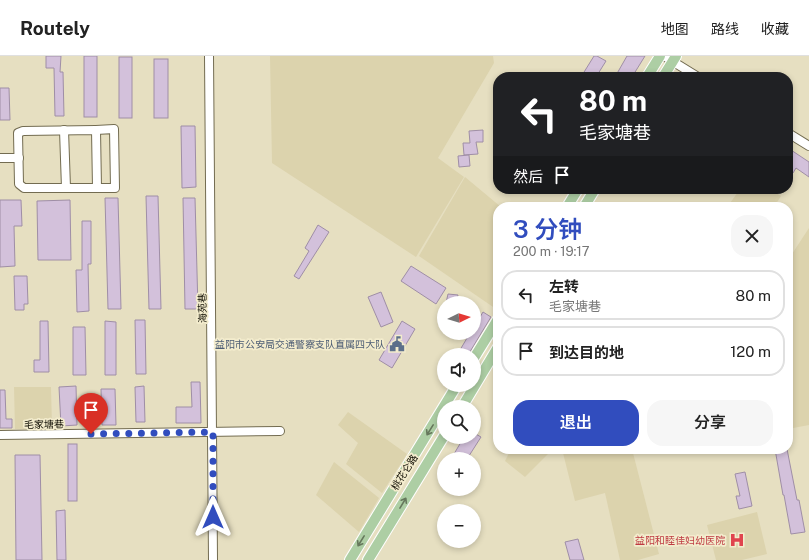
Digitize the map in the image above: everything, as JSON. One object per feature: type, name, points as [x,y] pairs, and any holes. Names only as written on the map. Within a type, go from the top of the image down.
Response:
[{"type":"main road","points":[[650,72],[660,56]]},
{"type":"main road","points":[[665,72],[671,58]]},
{"type":"main road","points":[[480,348],[493,327]]},
{"type":"main road","points":[[466,400],[493,355]]},
{"type":"main road","name":"桃花仑路","points":[[350,560],[453,392]]},
{"type":"main road","name":"桃花仑路","points":[[368,560],[439,444]]},
{"type":"street","name":"海苑巷","points":[[209,56],[213,560]]},
{"type":"street","points":[[671,58],[691,72]]},
{"type":"street","points":[[114,129],[115,188],[24,188],[19,184],[18,133],[23,130],[96,130],[114,129]]},
{"type":"street","points":[[64,130],[66,188]]},
{"type":"street","points":[[96,130],[98,188]]},
{"type":"street","points":[[793,135],[809,146]]},
{"type":"street","points":[[0,158],[19,158]]},
{"type":"street","name":"毛家塘巷","points":[[0,435],[280,431]]},
{"type":"shaded area","points":[[270,56],[493,56],[494,63],[438,158],[464,177],[416,257],[272,163]]},
{"type":"shaded area","points":[[465,177],[495,202],[493,202],[493,307],[481,299],[481,296],[477,296],[419,256]]},
{"type":"shaded area","points":[[736,194],[778,194],[781,196],[777,202],[731,202]]},
{"type":"shaded area","points":[[809,228],[809,425],[793,428],[793,252]]},
{"type":"shaded area","points":[[14,387],[51,387],[52,428],[15,429]]},
{"type":"shaded area","points":[[348,412],[407,454],[382,493],[346,464],[358,443],[338,425]]},
{"type":"shaded area","points":[[508,454],[548,454],[525,477],[505,461]]},
{"type":"shaded area","points":[[563,454],[633,454],[659,554],[638,560],[620,560],[605,493],[575,501]]},
{"type":"shaded area","points":[[334,462],[379,498],[359,532],[316,495]]},
{"type":"shaded area","name":"益阳和睦佳妇幼医院","points":[[757,512],[767,554],[742,560],[716,560],[707,525]]},
{"type":"building","points":[[46,56],[61,56],[60,72],[63,72],[64,116],[55,116],[54,68],[46,68]]},
{"type":"building","points":[[84,56],[97,56],[97,117],[84,117]]},
{"type":"building","points":[[594,56],[606,61],[599,72],[584,72]]},
{"type":"building","points":[[627,56],[645,56],[635,72],[618,72]]},
{"type":"building","points":[[119,57],[132,57],[132,118],[119,118]]},
{"type":"building","points":[[154,59],[168,59],[168,118],[154,118]]},
{"type":"building","points":[[0,88],[9,88],[10,120],[0,120]]},
{"type":"building","points":[[181,126],[195,126],[196,187],[182,188]]},
{"type":"building","points":[[483,130],[483,142],[476,142],[478,154],[464,155],[463,143],[470,143],[469,131]]},
{"type":"building","points":[[793,151],[809,162],[809,177],[796,168],[793,173]]},
{"type":"building","points":[[469,155],[470,166],[459,167],[458,156]]},
{"type":"building","points":[[146,196],[158,196],[161,309],[149,309]]},
{"type":"building","points":[[105,198],[118,198],[121,309],[108,309]]},
{"type":"building","points":[[183,198],[195,198],[198,309],[185,309]]},
{"type":"building","points":[[0,200],[21,200],[22,226],[14,226],[15,266],[0,267]]},
{"type":"building","points":[[70,200],[71,260],[38,260],[37,201]]},
{"type":"building","points":[[82,221],[91,221],[91,264],[88,264],[89,311],[77,312],[76,270],[82,270]]},
{"type":"building","points":[[318,225],[329,232],[299,279],[294,276],[309,251],[305,248]]},
{"type":"building","points":[[411,266],[446,288],[441,296],[437,296],[436,304],[401,281]]},
{"type":"building","points":[[14,276],[27,276],[28,304],[24,304],[24,310],[15,310]]},
{"type":"building","points":[[381,292],[393,322],[381,327],[368,297]]},
{"type":"building","points":[[448,294],[458,295],[458,296],[448,296]]},
{"type":"building","points":[[483,312],[491,317],[481,334],[481,315]]},
{"type":"building","points":[[135,320],[145,320],[146,374],[136,374]]},
{"type":"building","points":[[40,321],[48,321],[49,372],[34,372],[34,360],[40,360]]},
{"type":"building","points":[[105,321],[116,322],[116,375],[105,375]]},
{"type":"building","name":"益阳市公安局交通警察支队直属四大队","points":[[402,321],[415,329],[392,368],[379,360]]},
{"type":"building","points":[[73,327],[85,327],[86,375],[73,375]]},
{"type":"building","points":[[466,340],[477,340],[472,348],[461,348]]},
{"type":"building","points":[[191,382],[200,382],[201,423],[176,423],[176,407],[192,407]]},
{"type":"building","points":[[76,386],[77,425],[61,426],[59,387]]},
{"type":"building","points":[[144,386],[145,422],[136,422],[135,387]]},
{"type":"building","points":[[101,389],[115,389],[116,425],[102,425]]},
{"type":"building","points":[[0,390],[5,390],[6,419],[12,419],[12,428],[0,428]]},
{"type":"building","points":[[68,444],[77,444],[77,501],[68,501]]},
{"type":"building","points":[[460,444],[477,444],[471,452],[455,452]]},
{"type":"building","points":[[776,454],[788,454],[805,532],[791,534]]},
{"type":"building","points":[[15,455],[40,455],[42,560],[16,560]]},
{"type":"building","points":[[745,472],[752,506],[739,509],[736,496],[740,496],[735,474]]},
{"type":"building","points":[[65,510],[66,560],[57,560],[56,511]]},
{"type":"building","points":[[578,539],[584,560],[570,560],[565,542]]},
{"type":"place","name":"益阳市公安局交通警察支队直属四大队","points":[[397,344]]},
{"type":"place","name":"益阳和睦佳妇幼医院","points":[[737,540]]},
{"type":"route","points":[[91,434],[213,432],[213,517]]}]
